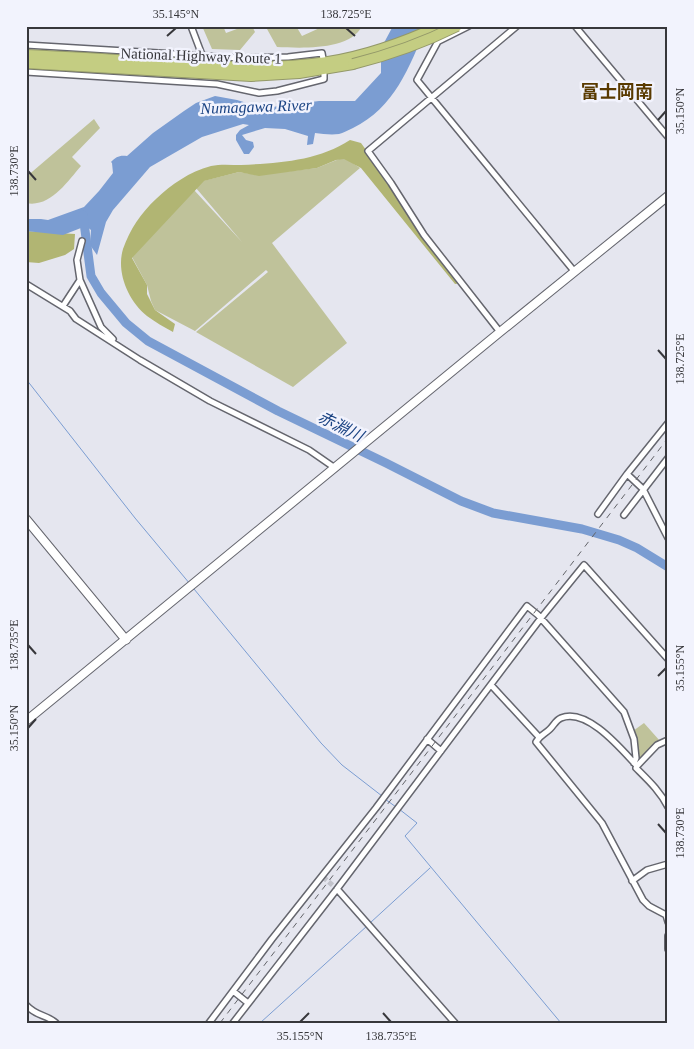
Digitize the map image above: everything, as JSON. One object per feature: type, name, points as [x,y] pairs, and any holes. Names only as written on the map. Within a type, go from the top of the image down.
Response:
[{"type":"highway","name":"National Highway Route 1","points":[[26,55],[252,68],[301,65],[355,60],[440,26]]},
{"type":"highway","name":"National Highway Route 1","points":[[26,64],[251,76],[300,74],[401,50],[457,26]]},
{"type":"street","points":[[190,26],[202,55]]},
{"type":"street","points":[[446,26],[417,80],[574,271]]},
{"type":"street","points":[[439,41],[470,26]]},
{"type":"street","points":[[500,332],[424,235],[391,182],[368,151],[517,26]]},
{"type":"street","points":[[575,26],[668,137]]},
{"type":"street","points":[[26,44],[264,58],[322,53],[323,59]]},
{"type":"street","points":[[56,46],[60,54]]},
{"type":"street","points":[[26,72],[70,72],[217,84],[259,93],[277,91],[324,79],[324,74]]},
{"type":"street","points":[[26,721],[668,196]]},
{"type":"street","points":[[82,241],[77,260],[80,280],[101,327],[122,349]]},
{"type":"street","points":[[63,306],[80,280]]},
{"type":"street","points":[[26,284],[63,306],[76,319],[122,349],[210,401],[309,450],[336,466]]},
{"type":"street","points":[[598,514],[668,423]]},
{"type":"street","points":[[624,514],[668,458]]},
{"type":"street","points":[[627,474],[644,490],[668,538]]},
{"type":"street","points":[[26,520],[126,640]]},
{"type":"street","points":[[233,1023],[337,889],[541,618],[584,565],[668,659]]},
{"type":"street","points":[[209,1023],[334,862],[527,606],[541,618],[624,712],[634,739],[636,768],[651,782],[668,807]]},
{"type":"street","points":[[491,685],[539,737]]},
{"type":"street","points":[[636,764],[601,728],[573,715],[561,718],[550,730],[539,737],[536,742],[602,823],[643,900],[667,913],[668,922]]},
{"type":"street","points":[[427,740],[441,751]]},
{"type":"street","points":[[636,764],[658,745],[668,740]]},
{"type":"street","points":[[632,881],[647,870],[668,864]]},
{"type":"street","points":[[337,889],[455,1023]]},
{"type":"street","points":[[668,936],[668,949]]},
{"type":"street","points":[[233,991],[248,1004]]},
{"type":"street","points":[[26,1005],[32,1012],[54,1022]]},
{"type":"green space","points":[[202,26],[223,26],[226,33],[245,26],[252,26],[255,32],[240,50],[212,49]]},
{"type":"green space","points":[[274,26],[296,26],[302,36],[324,26],[362,26],[356,34],[336,44],[298,48],[277,47],[267,29]]},
{"type":"green space","points":[[94,119],[100,128],[72,157],[81,166],[64,186],[50,198],[35,204],[26,203],[26,177]]},
{"type":"green space","points":[[350,140],[361,143],[462,283],[455,284],[361,168],[344,159],[336,160],[317,168],[259,176],[239,172],[204,181],[132,258],[147,285],[147,294],[155,310],[175,324],[173,332],[140,310],[125,286],[121,258],[133,228],[156,199],[188,175],[211,166],[298,160],[338,147]]},
{"type":"green space","points":[[344,157],[360,168],[272,243],[347,343],[293,387],[196,332],[268,272],[266,270],[195,331],[155,310],[147,285],[132,257],[194,190],[242,242],[196,188],[203,181],[239,172],[257,175],[317,168]]},
{"type":"green space","points":[[26,231],[75,234],[74,249],[65,255],[39,263],[26,262]]},
{"type":"green space","points":[[644,723],[660,741],[637,766],[633,731]]},
{"type":"water","name":"Numagawa River","points":[[393,26],[426,26],[407,71],[390,98],[367,120],[353,128],[339,134],[315,133],[313,144],[307,145],[308,136],[285,129],[265,128],[242,135],[246,140],[253,142],[254,147],[249,154],[244,154],[236,140],[236,135],[240,130],[249,125],[243,124],[202,137],[150,167],[113,210],[106,222],[97,255],[90,245],[91,230],[86,226],[63,235],[26,231],[26,219],[48,220],[84,207],[113,173],[111,162],[113,160],[120,156],[127,156],[153,133],[196,103],[215,96],[264,108],[319,101],[355,101],[381,73],[381,56],[378,54]]},
{"type":"waterway","name":"赤淵川","points":[[83,215],[91,276],[101,293],[126,323],[148,341],[278,411],[461,501],[493,513],[582,529],[619,540],[637,548],[668,567]]},
{"type":"waterway","points":[[26,379],[135,518],[190,584]]},
{"type":"waterway","points":[[194,589],[321,743],[342,765],[382,796]]},
{"type":"waterway","points":[[385,799],[396,807]]},
{"type":"waterway","points":[[399,809],[417,823],[405,836],[561,1023]]},
{"type":"waterway","points":[[370,923],[430,868]]},
{"type":"waterway","points":[[260,1023],[367,926]]},
{"type":"tunnel","points":[[323,877],[337,889]]},
{"type":"railway","points":[[220,1023],[668,438]]},
{"type":"district","name":"富士岡南","points":[[617,92]]}]
